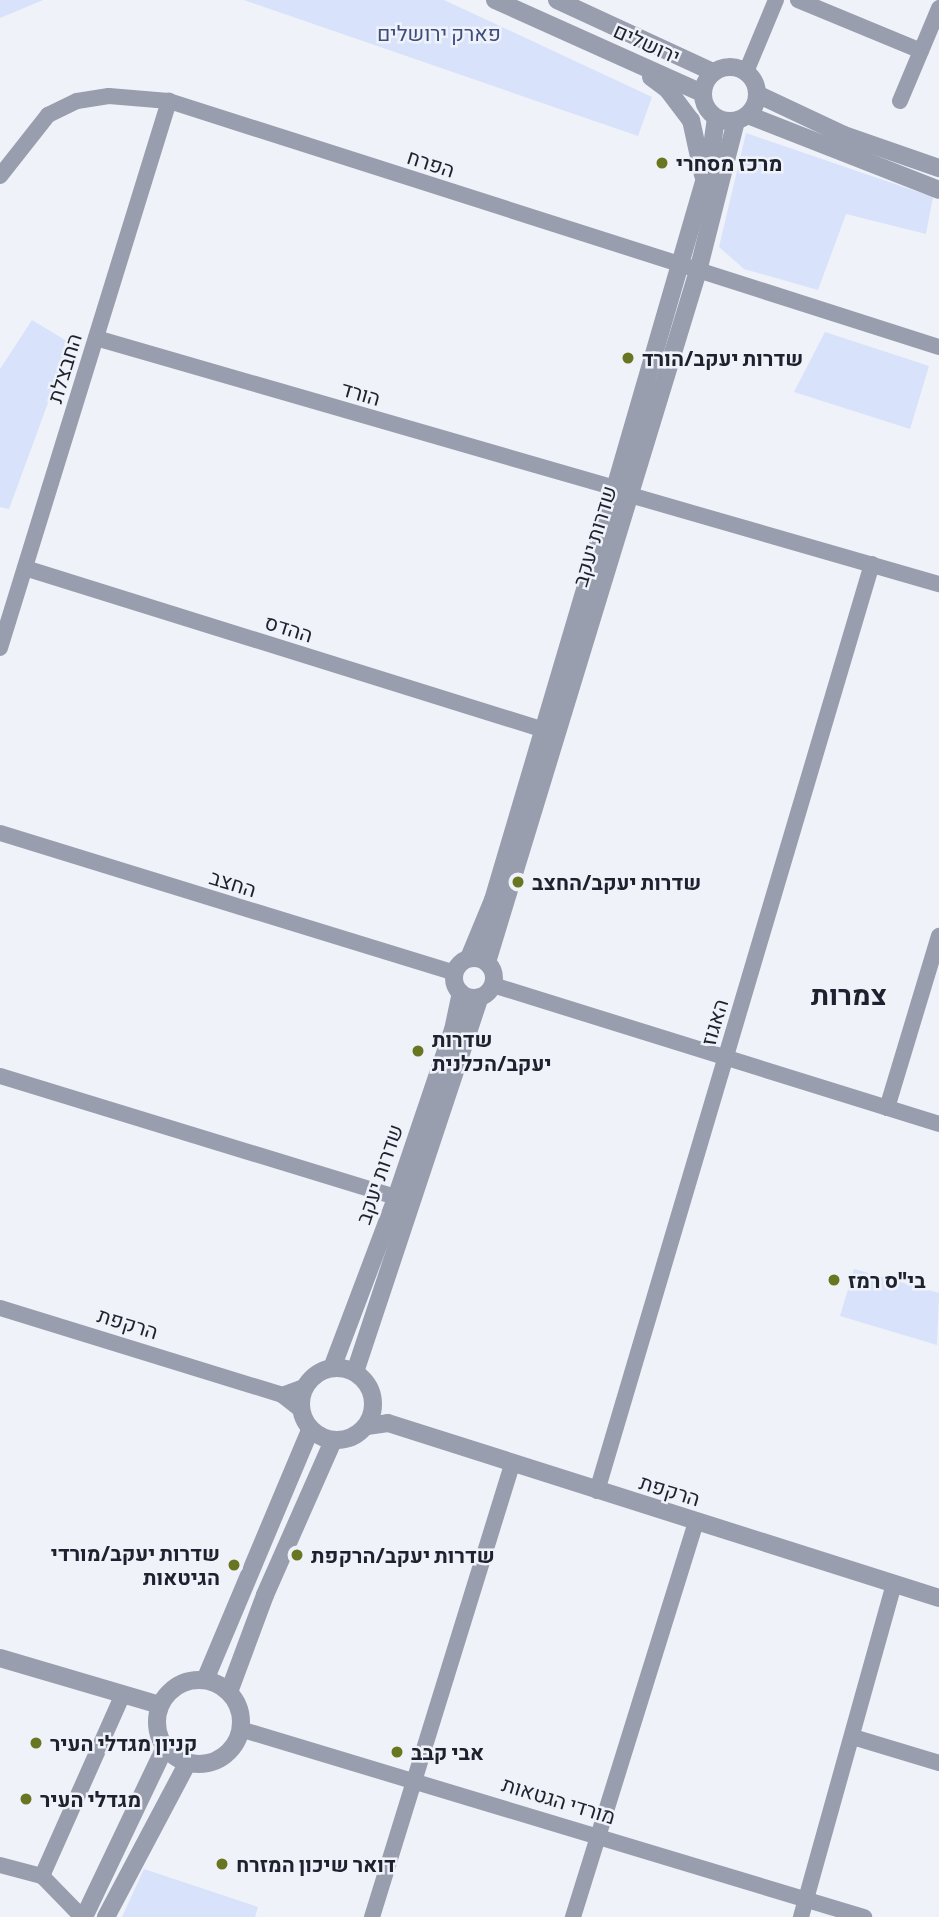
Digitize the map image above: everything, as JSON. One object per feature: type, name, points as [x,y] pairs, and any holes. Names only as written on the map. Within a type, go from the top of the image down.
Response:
[{"type":"street","name":"ירושלים","points":[[495,0],[702,93]]},
{"type":"street","name":"ירושלים","points":[[557,0],[713,72]]},
{"type":"street","points":[[776,0],[746,72],[757,94],[844,135],[939,168]]},
{"type":"street","points":[[798,0],[921,51]]},
{"type":"street","points":[[900,101],[939,8]]},
{"type":"street","points":[[626,59],[668,90],[691,120],[704,183]]},
{"type":"street","points":[[746,72],[726,67],[713,72],[702,93],[707,110],[716,118],[742,118],[939,190]]},
{"type":"street","points":[[742,118],[757,94]]},
{"type":"street","name":"הפרח","points":[[0,176],[48,115],[77,101],[109,96],[169,101],[939,346]]},
{"type":"street","name":"החבצלת","points":[[0,648],[169,101]]},
{"type":"street","name":"שדרות יעקב","points":[[689,268],[716,118]]},
{"type":"street","name":"שדרות יעקב","points":[[487,962],[689,268],[742,118]]},
{"type":"street","name":"הורד","points":[[96,338],[939,584]]},
{"type":"street","name":"שדרות יעקב","points":[[469,958],[493,900],[541,729],[623,492]]},
{"type":"street","name":"האגוז","points":[[597,1491],[872,564]]},
{"type":"street","name":"ההדס","points":[[25,568],[541,729]]},
{"type":"street","name":"החצב","points":[[0,833],[454,973]]},
{"type":"street","points":[[887,1108],[939,936]]},
{"type":"street","points":[[486,991],[494,973],[487,962],[469,958],[454,973],[461,993],[486,991],[939,1124]]},
{"type":"street","name":"שדרות יעקב","points":[[355,1372],[486,991]]},
{"type":"street","name":"שדרות יעקב","points":[[332,1368],[396,1197],[453,1030],[461,993]]},
{"type":"street","points":[[0,1076],[396,1197]]},
{"type":"street","name":"הרקפת","points":[[0,1308],[282,1395],[300,1409]]},
{"type":"street","points":[[332,1368],[355,1372],[370,1389],[373,1408],[367,1426],[358,1434],[333,1441],[310,1430],[300,1409],[304,1387],[311,1378],[332,1368]]},
{"type":"street","points":[[282,1395],[304,1387]]},
{"type":"street","name":"הרקפת","points":[[373,1408],[388,1423],[512,1465],[939,1598]]},
{"type":"street","name":"הרקפת","points":[[367,1426],[388,1423]]},
{"type":"street","points":[[205,1680],[310,1430]]},
{"type":"street","points":[[229,1692],[265,1595],[333,1441]]},
{"type":"street","points":[[372,1917],[512,1465]]},
{"type":"street","points":[[573,1917],[696,1522]]},
{"type":"street","points":[[801,1917],[894,1584]]},
{"type":"street","points":[[0,1658],[160,1705]]},
{"type":"street","points":[[205,1680],[229,1692],[237,1703],[240,1729],[236,1742],[215,1760],[188,1762],[165,1747],[157,1727],[160,1705],[178,1685],[205,1680]]},
{"type":"street","points":[[42,1876],[123,1694]]},
{"type":"street","name":"מורדי הגטאות","points":[[240,1729],[864,1917]]},
{"type":"street","points":[[853,1737],[939,1763]]},
{"type":"street","points":[[0,1865],[42,1876],[83,1917],[165,1747]]},
{"type":"street","points":[[106,1917],[188,1762]]},
{"type":"green space","points":[[0,0],[43,0],[0,18]]},
{"type":"green space","name":"פארק ירושלים","points":[[244,0],[444,0],[652,97],[638,136]]},
{"type":"green space","points":[[746,133],[933,197],[926,234],[846,214],[818,290],[744,269],[719,247]]},
{"type":"green space","points":[[32,320],[70,343],[9,509],[0,507],[0,369]]},
{"type":"green space","points":[[825,332],[929,366],[910,429],[794,392]]},
{"type":"green space","points":[[854,1269],[939,1293],[937,1345],[840,1316]]},
{"type":"green space","points":[[144,1869],[258,1907],[255,1917],[122,1917]]},
{"type":"place","name":"מרכז מסחרי","points":[[662,163]]},
{"type":"place","name":"שדרות יעקב/הורד","points":[[628,358]]},
{"type":"place","name":"שדרות יעקב/החצב","points":[[518,882]]},
{"type":"place","name":"שדרות יעקב/הכלנית","points":[[418,1051]]},
{"type":"place","name":"בי\"ס רמז","points":[[834,1280]]},
{"type":"place","name":"שדרות יעקב/הרקפת","points":[[297,1555]]},
{"type":"place","name":"שדרות יעקב/מורדי הגיטאות","points":[[234,1565]]},
{"type":"place","name":"קניון מגדלי העיר","points":[[36,1743]]},
{"type":"place","name":"אבי קבב","points":[[397,1752]]},
{"type":"place","name":"מגדלי העיר","points":[[26,1799]]},
{"type":"place","name":"דואר שיכון המזרח","points":[[222,1864]]},
{"type":"district","name":"צמרות","points":[[849,994]]}]
